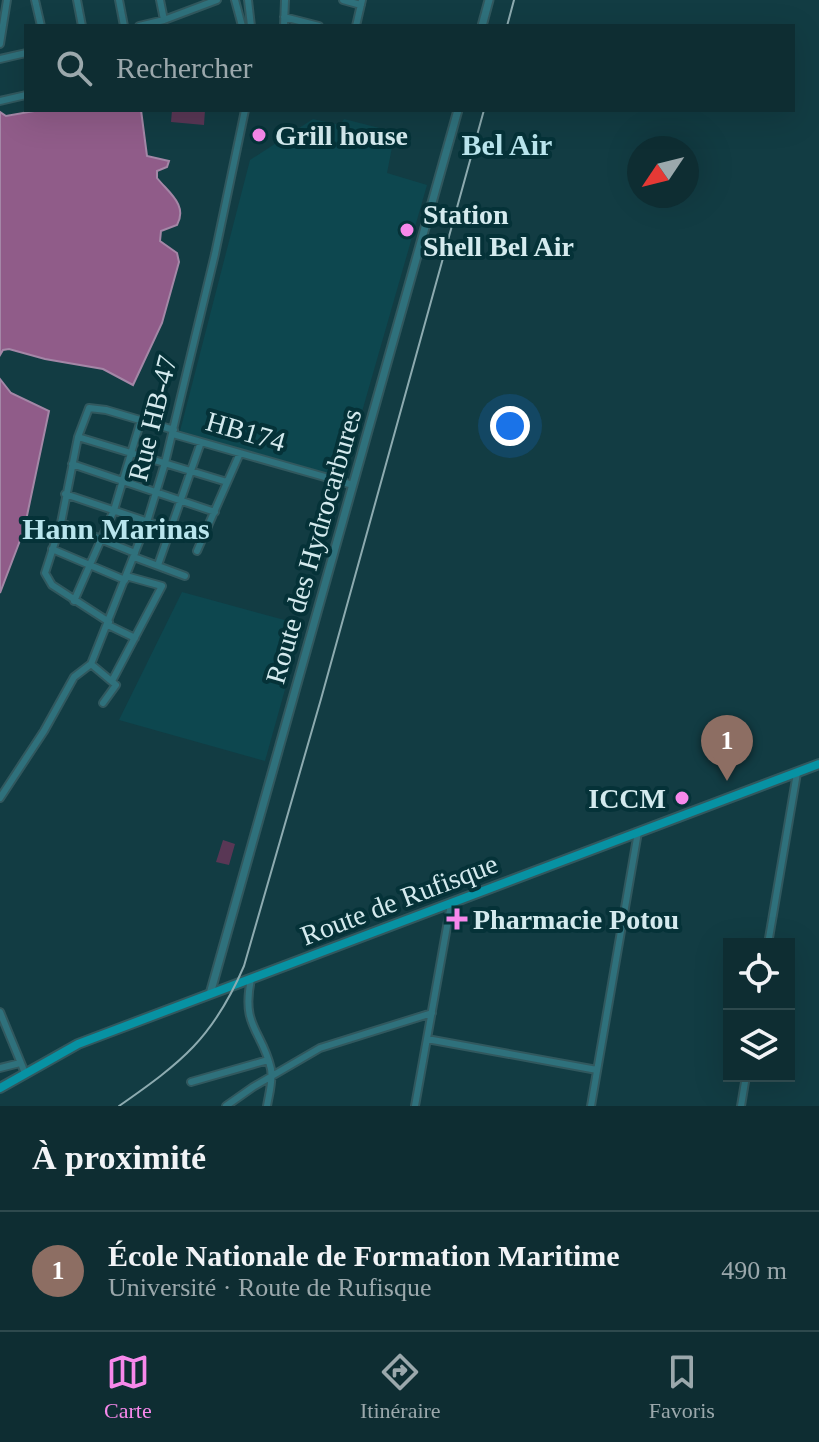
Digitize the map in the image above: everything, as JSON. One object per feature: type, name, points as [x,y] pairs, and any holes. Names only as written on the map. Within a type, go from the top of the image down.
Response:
[{"type":"main road","name":"Route de Rufisque","points":[[0,1088],[78,1044],[819,764]]},
{"type":"street","points":[[0,44],[7,0]]},
{"type":"street","points":[[35,0],[41,24]]},
{"type":"street","points":[[77,0],[82,24]]},
{"type":"street","points":[[119,0],[124,24]]},
{"type":"street","points":[[160,0],[164,20]]},
{"type":"street","points":[[147,24],[217,0]]},
{"type":"street","points":[[235,0],[241,24]]},
{"type":"street","points":[[248,0],[251,24]]},
{"type":"street","points":[[284,24],[285,0]]},
{"type":"street","points":[[343,0],[362,2],[356,24]]},
{"type":"street","points":[[483,24],[489,0]]},
{"type":"street","points":[[284,17],[311,24]]},
{"type":"street","points":[[0,59],[24,53]]},
{"type":"street","points":[[0,101],[24,95]]},
{"type":"street","name":"Rue HB-47","points":[[0,798],[44,731],[74,677],[91,664],[147,522],[173,432],[245,112]]},
{"type":"street","name":"Route des Hydrocarbures","points":[[210,994],[457,112]]},
{"type":"street","name":"HB174","points":[[78,437],[89,408],[141,420],[201,442],[353,485]]},
{"type":"street","points":[[74,601],[114,510],[141,420]]},
{"type":"street","points":[[135,638],[74,601],[46,578],[45,568],[61,523],[78,437],[227,482]]},
{"type":"street","points":[[158,565],[201,442]]},
{"type":"street","points":[[197,551],[240,453]]},
{"type":"street","points":[[72,464],[215,512]]},
{"type":"street","points":[[65,494],[202,540]]},
{"type":"street","points":[[61,523],[185,576]]},
{"type":"street","points":[[52,549],[90,566],[162,586],[103,703]]},
{"type":"street","points":[[91,664],[114,683]]},
{"type":"street","points":[[769,938],[797,773]]},
{"type":"street","points":[[591,1106],[638,832]]},
{"type":"street","points":[[415,1106],[451,904]]},
{"type":"street","points":[[251,979],[249,1017],[268,1060],[271,1075],[267,1106]]},
{"type":"street","points":[[226,1106],[271,1075],[335,1042],[432,1013]]},
{"type":"street","points":[[1,1015],[25,1073]]},
{"type":"street","points":[[427,1039],[597,1070]]},
{"type":"street","points":[[191,1082],[268,1060]]},
{"type":"street","points":[[0,1068],[20,1063]]},
{"type":"street","points":[[741,1106],[745,1082]]},
{"type":"shaded area","points":[[0,112],[6,116],[29,112],[141,112],[147,156],[169,161],[167,167],[157,171],[157,178],[179,205],[180,218],[177,225],[161,231],[160,241],[177,253],[179,262],[162,323],[133,385],[103,369],[9,349],[3,350],[0,355]]},
{"type":"shaded area","points":[[172,112],[205,112],[204,125],[171,122]]},
{"type":"shaded area","points":[[313,119],[340,125],[344,119],[395,132],[387,173],[427,185],[343,478],[180,431],[250,160]]},
{"type":"shaded area","points":[[0,379],[11,393],[49,411],[24,530],[0,593]]},
{"type":"shaded area","points":[[182,592],[303,625],[265,761],[119,720]]},
{"type":"shaded area","points":[[223,840],[235,844],[229,865],[216,862]]},
{"type":"railway","points":[[508,24],[514,0]]},
{"type":"railway","points":[[119,1106],[161,1076],[194,1046],[220,1012],[244,966],[483,112]]},
{"type":"place","name":"Grill house","points":[[259,135]]},
{"type":"place","name":"Station Shell Bel Air","points":[[407,230]]},
{"type":"place","name":"École Nationale de Formation Maritime","points":[[727,781]]},
{"type":"place","name":"ICCM","points":[[682,798]]},
{"type":"place","name":"Pharmacie Potou","points":[[457,919]]},
{"type":"district","name":"Bel Air","points":[[507,145]]},
{"type":"district","name":"Hann Marinas","points":[[116,529]]}]
